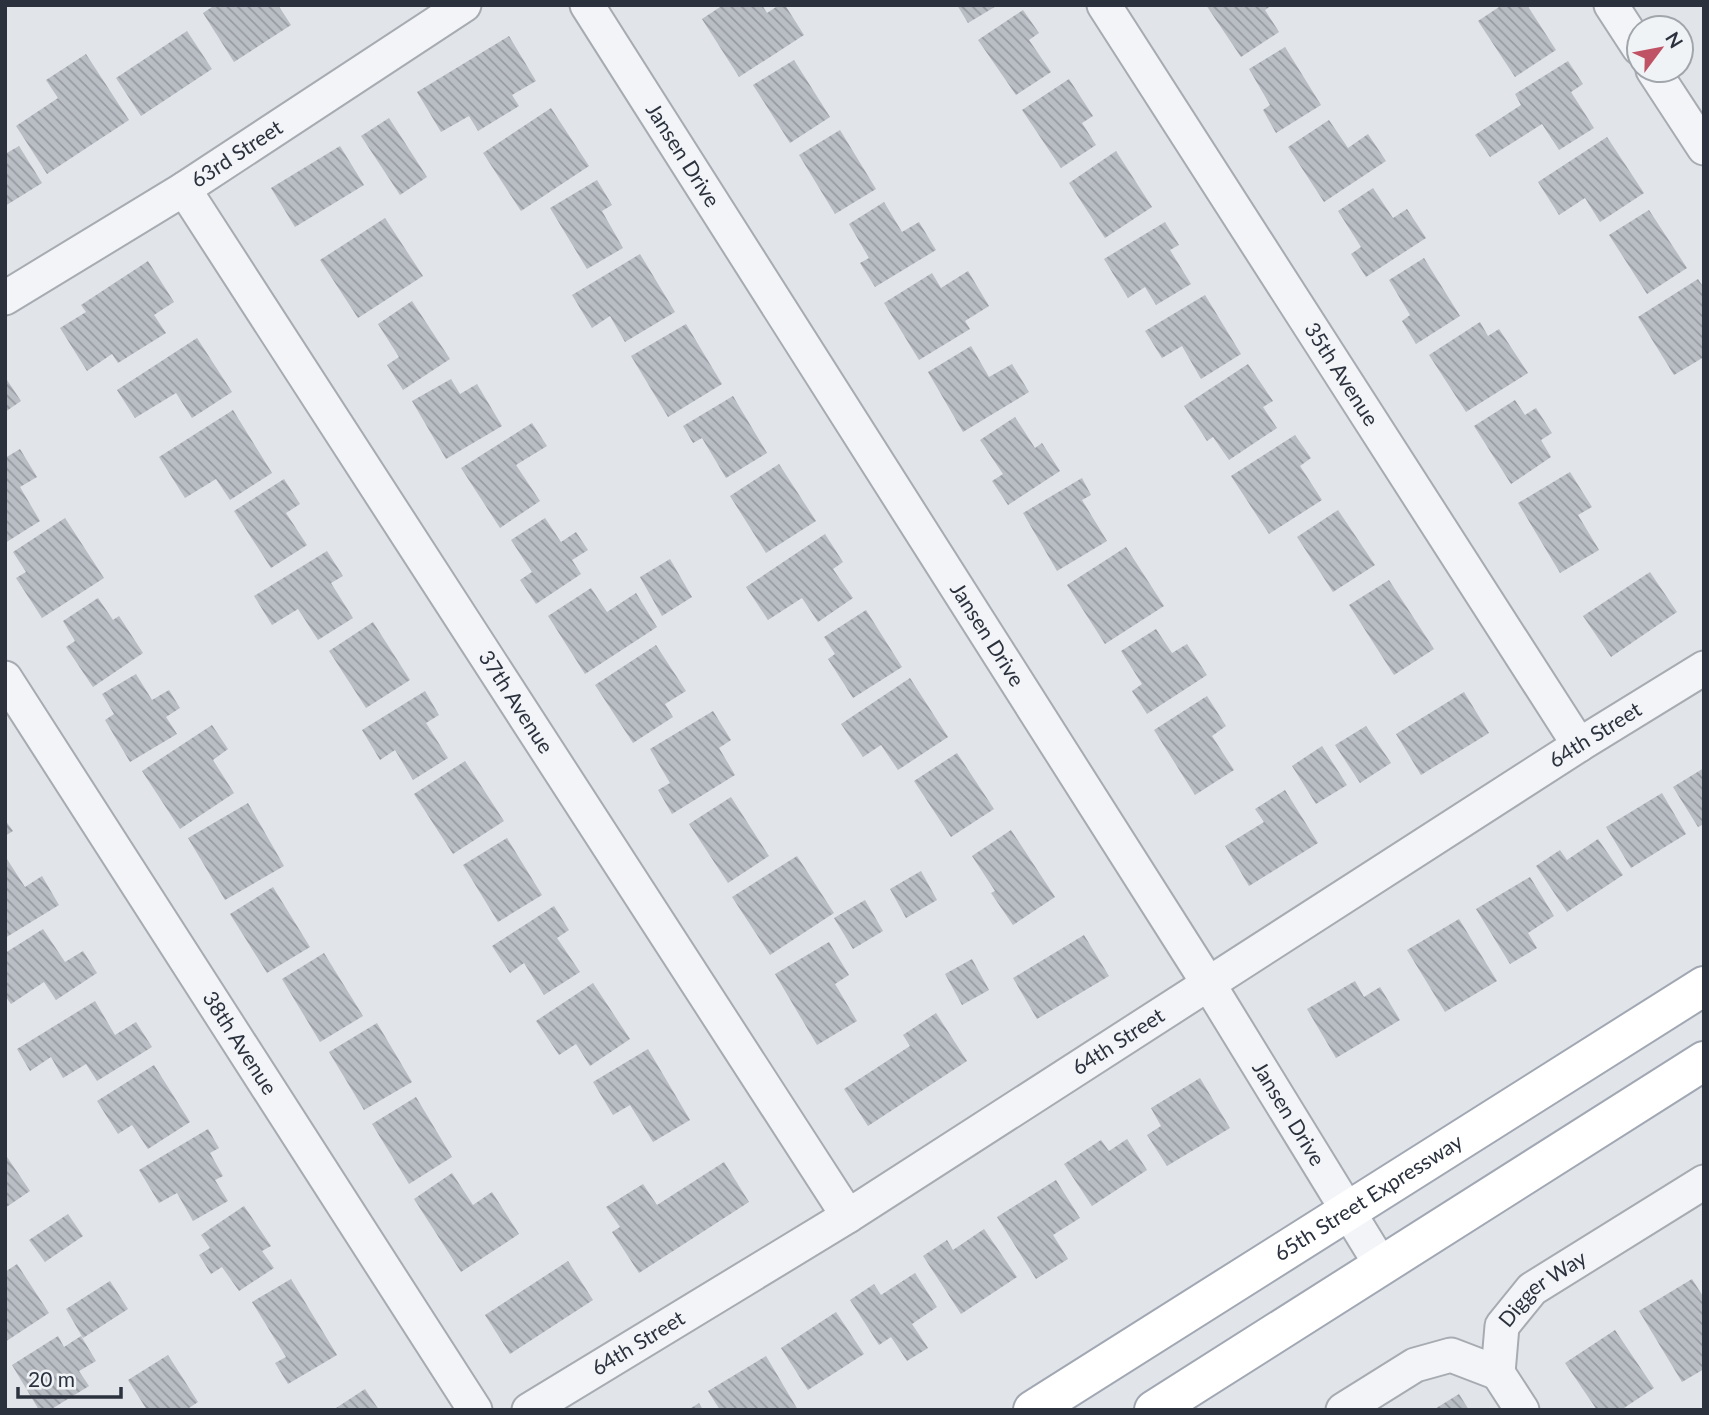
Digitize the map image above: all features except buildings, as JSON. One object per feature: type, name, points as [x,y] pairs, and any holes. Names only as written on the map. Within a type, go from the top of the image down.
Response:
[{"type":"main road","name":"65th Street Expressway","points":[[1033,1410],[1704,986]]},
{"type":"main road","points":[[1154,1410],[1704,1061]]},
{"type":"street","name":"63rd Street","points":[[5,298],[184,189],[464,5]]},
{"type":"street","name":"Jansen Drive","points":[[587,5],[1208,983],[1381,1265]]},
{"type":"street","name":"35th Avenue","points":[[1104,5],[1578,745]]},
{"type":"street","points":[[1611,5],[1625,26]]},
{"type":"street","points":[[1662,84],[1704,148]]},
{"type":"street","name":"37th Avenue","points":[[184,189],[848,1216]]},
{"type":"street","name":"64th Street","points":[[529,1410],[848,1216],[1578,745],[1704,668]]},
{"type":"street","name":"38th Avenue","points":[[5,678],[475,1410]]},
{"type":"street","name":"Digger Way","points":[[1499,1373],[1502,1326],[1532,1289],[1704,1182]]},
{"type":"street","points":[[1343,1410],[1415,1365],[1451,1354],[1499,1373],[1522,1410]]}]
